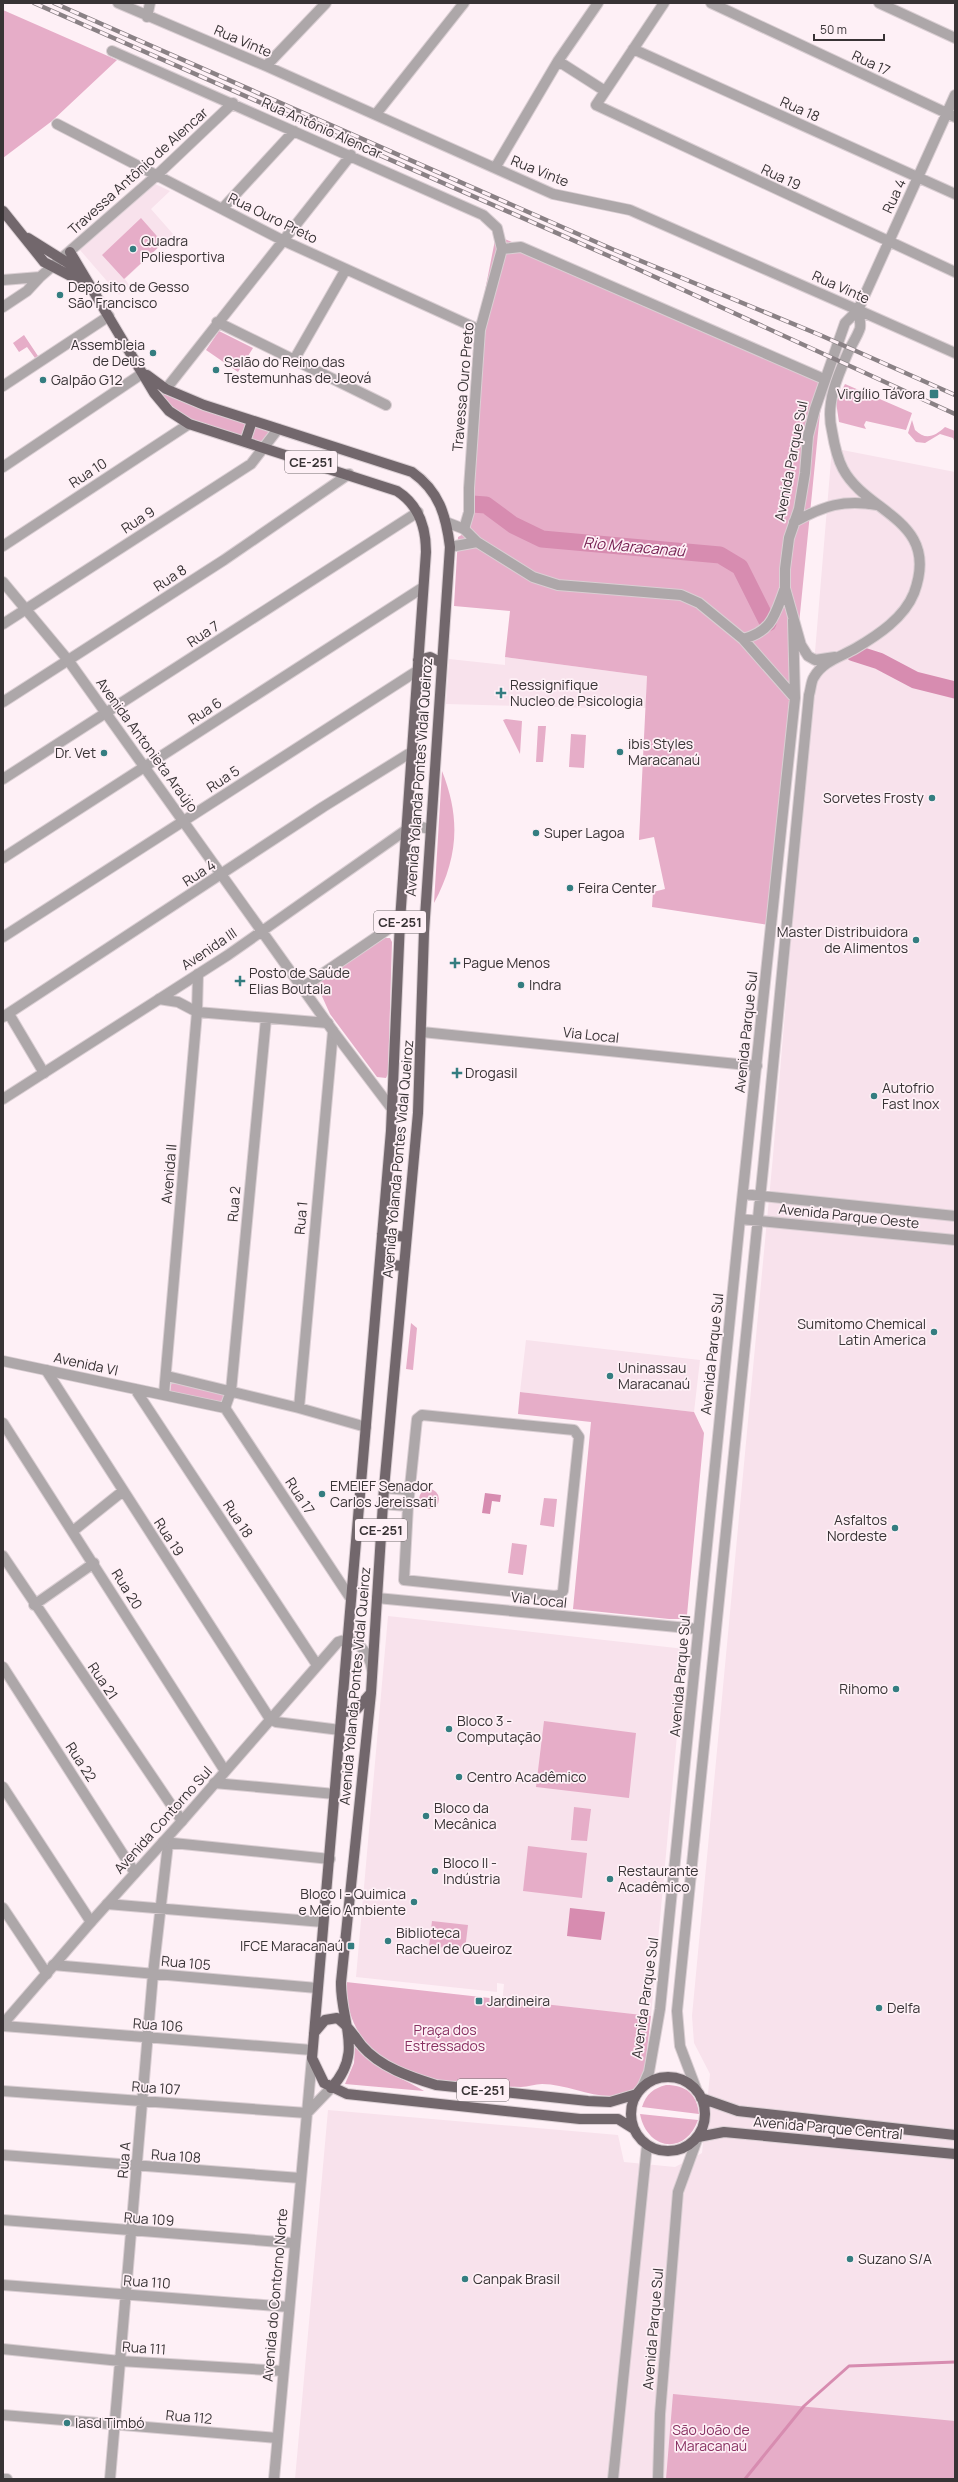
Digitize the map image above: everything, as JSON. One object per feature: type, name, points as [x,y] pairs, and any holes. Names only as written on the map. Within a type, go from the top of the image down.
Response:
[{"type":"main road","name":"CE-251","points":[[3,211],[37,255],[52,268],[80,279],[96,294]]},
{"type":"main road","name":"CE-251","points":[[22,234],[82,272]]},
{"type":"main road","name":"Avenida Yolanda Pontes Vidal Queiroz","points":[[70,252],[159,401],[179,418],[189,424],[349,474],[397,491],[408,499],[418,512],[425,531],[426,542],[418,666],[410,753],[400,921],[392,1109],[330,1859],[323,1922],[314,2033]]},
{"type":"main road","name":"Avenida Yolanda Pontes Vidal Queiroz","points":[[143,373],[166,389],[252,421],[412,472],[422,480],[436,496],[446,522],[450,547],[440,662],[424,932],[422,1032],[418,1113],[382,1504],[373,1672],[341,1982],[342,2003],[348,2027]]},
{"type":"main road","points":[[245,442],[252,421]]},
{"type":"main road","points":[[419,648],[430,652],[441,649]]},
{"type":"main road","points":[[418,666],[430,657],[440,662]]},
{"type":"main road","points":[[382,1234],[406,1237]]},
{"type":"main road","points":[[380,1264],[403,1266]]},
{"type":"main road","points":[[342,1713],[357,1709],[371,1693]]},
{"type":"main road","name":"CE-251","points":[[312,2054],[314,2033],[318,2026],[329,2018],[337,2018],[348,2027],[362,2046],[380,2061],[417,2079],[436,2085],[610,2102],[640,2091],[650,2082],[670,2077],[689,2084],[699,2094]]},
{"type":"main road","name":"CE-251","points":[[348,2027],[350,2036],[348,2059],[341,2077],[331,2088],[347,2094],[580,2119],[618,2119],[634,2129],[647,2145]]},
{"type":"main road","points":[[312,2054],[321,2078],[331,2088]]},
{"type":"main road","points":[[634,2129],[632,2110],[640,2091]]},
{"type":"main road","points":[[647,2145],[658,2150],[669,2152],[690,2145],[698,2137],[705,2117],[699,2094]]},
{"type":"main road","name":"Avenida Parque Central","points":[[699,2094],[738,2111],[955,2135]]},
{"type":"main road","name":"Avenida Parque Central","points":[[698,2137],[724,2132],[955,2154]]},
{"type":"street","name":"Rua Vinte","points":[[118,3],[266,66],[561,196],[630,210],[955,353]]},
{"type":"street","points":[[147,16],[150,3]]},
{"type":"street","points":[[266,66],[326,3]]},
{"type":"street","points":[[376,114],[464,3]]},
{"type":"street","points":[[495,168],[558,61],[598,3]]},
{"type":"street","name":"Rua 17","points":[[711,3],[951,115]]},
{"type":"street","points":[[879,3],[955,38]]},
{"type":"street","points":[[558,61],[605,91],[661,4]]},
{"type":"street","name":"Rua 18","points":[[633,49],[955,194]]},
{"type":"street","name":"Rua Antônio Alencar","points":[[112,51],[351,155],[483,215],[498,228],[502,249]]},
{"type":"street","name":"Rua 19","points":[[605,91],[596,105],[955,272]]},
{"type":"street","name":"Rua 4","points":[[858,310],[918,178],[951,115],[955,95]]},
{"type":"street","name":"Travessa Antônio de Alencar","points":[[3,307],[27,291],[40,277],[156,176],[233,103]]},
{"type":"street","name":"Rua Ouro Preto","points":[[57,124],[282,240],[480,330]]},
{"type":"street","points":[[222,209],[294,131]]},
{"type":"street","points":[[166,389],[217,322],[351,155]]},
{"type":"street","points":[[502,249],[521,247],[824,379]]},
{"type":"street","name":"Travessa Ouro Preto","points":[[464,529],[470,512],[469,488],[480,330],[502,249]]},
{"type":"street","points":[[294,360],[346,269]]},
{"type":"street","points":[[3,280],[40,277]]},
{"type":"street","name":"Avenida Parque Sul","points":[[858,310],[860,328],[840,370],[830,408],[830,419],[843,469],[860,489],[907,529],[915,544],[919,562],[918,580],[908,604],[894,621],[855,649],[835,657],[815,660],[808,656],[801,645],[793,620],[786,588],[788,545],[805,473],[808,436],[824,379],[845,323],[858,310]]},
{"type":"street","points":[[3,386],[109,316]]},
{"type":"street","points":[[217,322],[386,405]]},
{"type":"street","points":[[3,466],[143,373]]},
{"type":"street","name":"Rua 10","points":[[3,546],[189,424]]},
{"type":"street","name":"Rua 9","points":[[3,624],[251,464],[278,429]]},
{"type":"street","name":"Rua 8","points":[[3,702],[224,560],[349,474]]},
{"type":"street","points":[[794,522],[820,509],[839,504],[857,502],[881,506]]},
{"type":"street","name":"Rua 7","points":[[3,779],[418,512]]},
{"type":"street","points":[[446,522],[464,529],[477,542],[534,577],[558,586],[611,588],[681,595],[699,603],[743,639],[795,698]]},
{"type":"street","points":[[450,547],[477,542]]},
{"type":"street","name":"Avenida Antonieta Araújo","points":[[3,582],[68,660],[261,930],[392,1109]]},
{"type":"street","name":"Rua 6","points":[[3,858],[422,588]]},
{"type":"street","points":[[743,639],[758,635],[769,626],[786,588]]},
{"type":"street","name":"Avenida Parque Sul","points":[[640,2091],[649,2072],[660,2009],[740,1219],[795,698],[793,620]]},
{"type":"street","name":"Avenida Parque Sul","points":[[699,2094],[680,2046],[677,2011],[715,1623],[759,1221],[809,694],[814,677],[835,657]]},
{"type":"street","name":"Rua 5","points":[[3,937],[184,821],[418,666]]},
{"type":"street","name":"Rua 4","points":[[6,1015],[323,807],[410,753]]},
{"type":"street","name":"Avenida III","points":[[3,1099],[198,974],[406,830],[416,826],[430,829]]},
{"type":"street","points":[[303,987],[400,921]]},
{"type":"street","name":"Avenida II","points":[[164,1394],[167,1376],[197,1012],[198,974]]},
{"type":"street","points":[[159,999],[178,1002],[197,1012],[331,1027]]},
{"type":"street","points":[[6,1015],[44,1073]]},
{"type":"street","name":"Rua 2","points":[[225,1408],[231,1391],[266,1019]]},
{"type":"street","name":"Rua 1","points":[[299,1408],[331,1027]]},
{"type":"street","name":"Via Local","points":[[422,1032],[757,1066]]},
{"type":"street","name":"Avenida Parque Oeste","points":[[743,1194],[955,1216]]},
{"type":"street","name":"Avenida Parque Oeste","points":[[740,1219],[955,1240]]},
{"type":"street","name":"Avenida VI","points":[[3,1361],[225,1408]]},
{"type":"street","name":"Rua 19","points":[[46,1370],[270,1719]]},
{"type":"street","points":[[167,1376],[299,1408],[366,1428]]},
{"type":"street","name":"Rua 18","points":[[135,1389],[317,1665]]},
{"type":"street","name":"Rua 17","points":[[225,1408],[351,1599]]},
{"type":"street","points":[[422,1415],[574,1430],[579,1437],[563,1591],[560,1595],[548,1596],[404,1580],[409,1490],[417,1419],[422,1415]]},
{"type":"street","name":"Rua 20","points":[[3,1423],[94,1563],[225,1771]]},
{"type":"street","points":[[384,1488],[409,1490]]},
{"type":"street","points":[[73,1531],[123,1491]]},
{"type":"street","points":[[382,1504],[408,1506]]},
{"type":"street","name":"Rua 21","points":[[3,1556],[34,1605],[182,1821]]},
{"type":"street","points":[[34,1605],[94,1563]]},
{"type":"street","name":"Via Local","points":[[377,1598],[698,1629]]},
{"type":"street","points":[[348,1641],[356,1643],[362,1648],[370,1659],[373,1672]]},
{"type":"street","name":"Avenida Contorno Sul","points":[[3,2025],[107,1904],[165,1843],[214,1783],[317,1665],[338,1642],[348,1641]]},
{"type":"street","name":"Rua 22","points":[[3,1667],[135,1873]]},
{"type":"street","points":[[270,1719],[276,1722],[340,1730]]},
{"type":"street","points":[[214,1783],[335,1794]]},
{"type":"street","points":[[3,1787],[91,1922]]},
{"type":"street","points":[[165,1843],[330,1859]]},
{"type":"street","name":"Rua A","points":[[110,2479],[116,2425],[120,2361],[127,2295],[131,2231],[138,2167],[165,1843]]},
{"type":"street","points":[[107,1904],[323,1922]]},
{"type":"street","points":[[3,1908],[47,1974]]},
{"type":"street","name":"Rua 105","points":[[53,1965],[317,1988]]},
{"type":"street","name":"Rua 106","points":[[3,2025],[312,2054]]},
{"type":"street","name":"Avenida do Contorno Norte","points":[[274,2479],[312,2054]]},
{"type":"street","points":[[307,2113],[331,2088]]},
{"type":"street","name":"Rua 107","points":[[3,2091],[307,2113]]},
{"type":"street","name":"Avenida Parque Sul","points":[[658,2479],[660,2414],[678,2192],[698,2137]]},
{"type":"street","name":"Avenida Parque Sul","points":[[613,2479],[647,2145]]},
{"type":"street","name":"Rua 108","points":[[3,2156],[300,2178]]},
{"type":"street","name":"Rua 109","points":[[3,2220],[294,2243]]},
{"type":"street","name":"Rua 110","points":[[3,2285],[289,2307]]},
{"type":"street","name":"Rua 111","points":[[3,2349],[120,2361],[283,2371]]},
{"type":"street","name":"Rua 112","points":[[3,2415],[277,2438]]},
{"type":"shaded area","points":[[155,184],[170,191],[151,209],[173,234],[125,279],[129,285],[119,295],[80,250]]},
{"type":"shaded area","points":[[832,448],[955,472],[955,2479],[295,2479],[328,2110],[618,2135],[624,2162],[675,2167],[702,2153],[710,2074],[694,2043],[692,2016],[773,1156]]},
{"type":"shaded area","points":[[505,657],[647,676],[646,708],[595,704],[594,708],[446,704],[449,659],[505,665]]},
{"type":"shaded area","name":"Uninassau Maracanaú","points":[[526,1340],[700,1360],[694,1412],[520,1392]]},
{"type":"shaded area","points":[[485,1493],[501,1495],[500,1502],[492,1501],[490,1514],[482,1513]]},
{"type":"shaded area","points":[[388,1616],[685,1649],[651,2016],[508,2002],[502,2004],[504,1984],[497,1983],[497,1992],[356,1977]]},
{"type":"shaded area","points":[[570,1908],[605,1912],[601,1940],[567,1936]]},
{"type":"green space","points":[[3,10],[117,60],[52,121],[3,158]]},
{"type":"green space","name":"Quadra Poliesportiva","points":[[141,218],[163,243],[124,279],[102,255]]},
{"type":"green space","points":[[496,235],[827,382],[820,413],[769,925],[652,907],[653,892],[665,889],[654,837],[639,840],[647,676],[505,657],[510,611],[454,606],[458,537],[467,532],[477,331]]},
{"type":"green space","points":[[219,331],[253,348],[238,372],[206,350]]},
{"type":"green space","points":[[24,335],[38,356],[35,358],[27,347],[19,352],[13,343]]},
{"type":"green space","points":[[152,383],[275,433],[267,453],[188,427]]},
{"type":"green space","points":[[845,384],[912,413],[906,430],[866,421],[864,425],[866,429],[839,422],[836,402]]},
{"type":"green space","points":[[912,420],[915,430],[923,435],[934,435],[945,427],[955,431],[955,443],[953,438],[940,434],[925,443],[916,442],[908,433]]},
{"type":"green space","points":[[503,720],[522,721],[520,754]]},
{"type":"green space","points":[[538,726],[546,726],[543,762],[536,762]]},
{"type":"green space","points":[[571,734],[586,735],[584,768],[569,767]]},
{"type":"green space","points":[[442,771],[452,806],[454,838],[448,870],[434,903]]},
{"type":"green space","points":[[385,938],[390,938],[392,942],[388,1074],[386,1078],[377,1077],[330,1014],[316,983]]},
{"type":"green space","points":[[411,1323],[417,1328],[413,1370],[406,1369]]},
{"type":"green space","points":[[172,1379],[226,1395],[222,1404],[170,1393]]},
{"type":"green space","points":[[520,1392],[694,1412],[704,1433],[687,1615],[681,1619],[669,1619],[573,1609],[591,1422],[518,1414]]},
{"type":"green space","points":[[425,1489],[433,1489],[439,1495],[439,1503],[433,1509],[425,1509],[419,1503],[419,1495]]},
{"type":"green space","points":[[544,1498],[557,1499],[554,1527],[540,1525]]},
{"type":"green space","points":[[512,1543],[527,1545],[523,1575],[508,1573]]},
{"type":"green space","points":[[544,1721],[636,1733],[629,1798],[536,1787]]},
{"type":"green space","points":[[574,1807],[591,1809],[587,1841],[571,1840]]},
{"type":"green space","points":[[528,1846],[587,1853],[582,1898],[523,1891]]},
{"type":"green space","points":[[432,1921],[468,1925],[465,1950],[429,1946]]},
{"type":"green space","name":"Praça dos Estressados","points":[[346,1982],[651,2016],[644,2075],[634,2090],[614,2096],[596,2095],[551,2085],[539,2084],[526,2087],[492,2086],[463,2084],[433,2079],[406,2070],[382,2057],[363,2038],[350,2014]]},
{"type":"green space","points":[[355,2047],[362,2055],[379,2067],[424,2091],[345,2084],[354,2063]]},
{"type":"green space","points":[[666,2085],[673,2085],[689,2092],[696,2101],[699,2114],[642,2107],[646,2098],[651,2092]]},
{"type":"green space","points":[[640,2114],[698,2120],[692,2132],[684,2139],[676,2143],[667,2144],[658,2141],[650,2135],[644,2126]]},
{"type":"green space","name":"São João de Maracanaú","points":[[673,2394],[955,2421],[955,2479],[666,2479]]},
{"type":"waterway","name":"Rio Maracanaú","points":[[472,504],[486,505],[513,525],[542,539],[720,555],[740,567],[768,623]]},
{"type":"waterway","name":"Rio Maracanaú","points":[[854,653],[879,661],[915,680],[955,690]]},
{"type":"waterway","points":[[745,2479],[804,2406],[849,2366],[955,2362]]},
{"type":"railway","points":[[34,3],[609,256],[955,414]]},
{"type":"railway","points":[[54,3],[612,249],[820,335],[955,395]]},
{"type":"place","name":"Quadra Poliesportiva","points":[[133,249]]},
{"type":"place","name":"Depósito de Gesso São Francisco","points":[[60,295]]},
{"type":"place","name":"Assembleia de Deus","points":[[153,353]]},
{"type":"place","name":"Salão do Reino das Testemunhas de Jeová","points":[[216,370]]},
{"type":"place","name":"Galpão G12","points":[[43,380]]},
{"type":"place","name":"Virgílio Távora","points":[[934,394]]},
{"type":"place","name":"Ressignifique Nucleo de Psicologia","points":[[501,693]]},
{"type":"place","name":"ibis Styles Maracanaú","points":[[620,752]]},
{"type":"place","name":"Dr. Vet","points":[[104,753]]},
{"type":"place","name":"Sorvetes Frosty","points":[[932,798]]},
{"type":"place","name":"Super Lagoa","points":[[536,833]]},
{"type":"place","name":"Feira Center","points":[[570,888]]},
{"type":"place","name":"Master Distribuidora de Alimentos","points":[[916,940]]},
{"type":"place","name":"Pague Menos","points":[[455,963]]},
{"type":"place","name":"Posto de Saúde Elias Boutala","points":[[240,981]]},
{"type":"place","name":"Indra","points":[[521,985]]},
{"type":"place","name":"Drogasil","points":[[457,1073]]},
{"type":"place","name":"Autofrio Fast Inox","points":[[874,1096]]},
{"type":"place","name":"Sumitomo Chemical Latin America","points":[[934,1332]]},
{"type":"place","name":"Uninassau Maracanaú","points":[[610,1376]]},
{"type":"place","name":"EMEIEF Senador Carlos Jereissati","points":[[322,1494]]},
{"type":"place","name":"Asfaltos Nordeste","points":[[895,1528]]},
{"type":"place","name":"Rihomo","points":[[896,1689]]},
{"type":"place","name":"Bloco 3 - Computação","points":[[449,1729]]},
{"type":"place","name":"Centro Acadêmico","points":[[459,1777]]},
{"type":"place","name":"Bloco da Mecânica","points":[[426,1816]]},
{"type":"place","name":"Bloco II - Indústria","points":[[435,1871]]},
{"type":"place","name":"Restaurante Acadêmico","points":[[610,1879]]},
{"type":"place","name":"Bloco I - Quimica e Meio Ambiente","points":[[414,1902]]},
{"type":"place","name":"Biblioteca Rachel de Queiroz","points":[[388,1941]]},
{"type":"place","name":"IFCE Maracanaú","points":[[351,1946]]},
{"type":"place","name":"Jardineira","points":[[479,2001]]},
{"type":"place","name":"Delfa","points":[[879,2008]]},
{"type":"place","name":"Suzano S/A","points":[[850,2259]]},
{"type":"place","name":"Canpak Brasil","points":[[465,2279]]},
{"type":"place","name":"Iasd Timbó","points":[[67,2423]]}]
